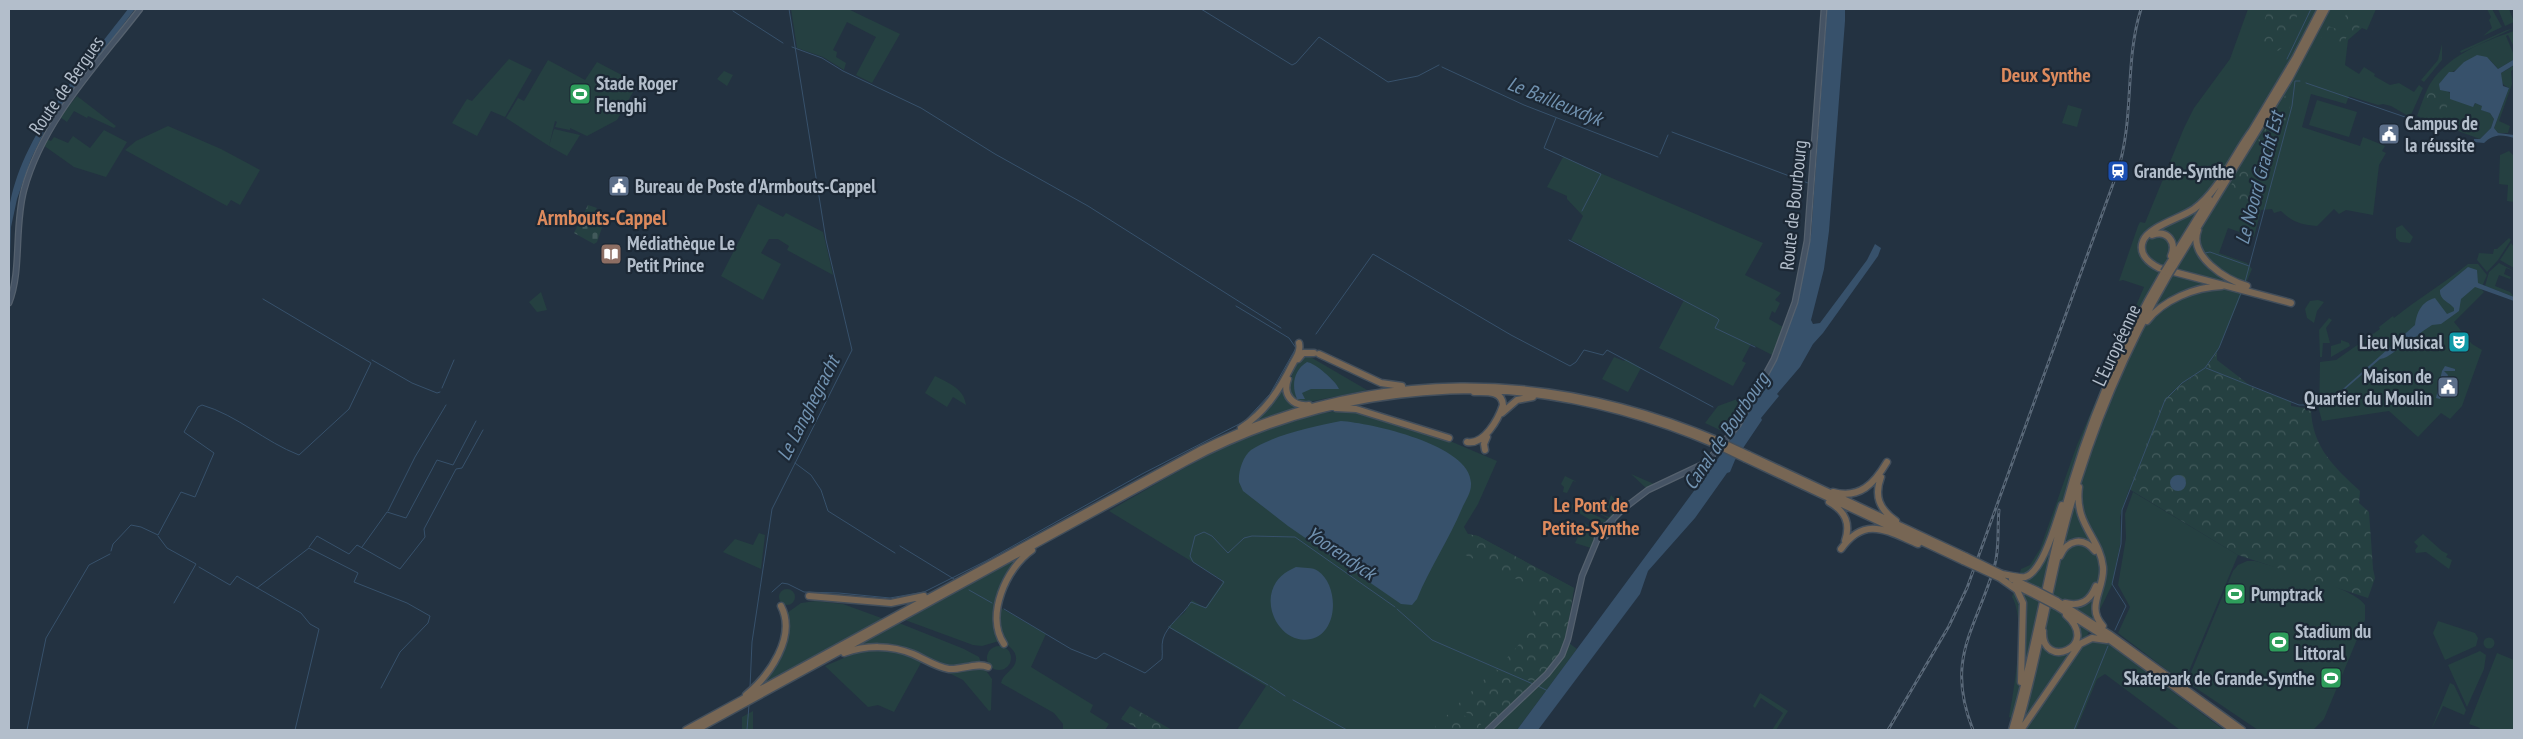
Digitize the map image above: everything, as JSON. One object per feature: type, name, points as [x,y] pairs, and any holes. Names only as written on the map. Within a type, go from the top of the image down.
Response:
[{"type":"highway","points":[[2206,214],[2196,238],[2198,251],[2234,281],[2292,301],[2159,268],[2143,254],[2142,243],[2148,234],[2190,212],[2212,196],[2294,61],[2320,9]]},
{"type":"highway","points":[[2319,33],[2327,9]]},
{"type":"highway","name":"L'Européenne","points":[[2012,730],[2058,532],[2108,384],[2141,314],[2212,196],[2288,82],[2327,9]]},
{"type":"highway","points":[[2288,82],[2296,74]]},
{"type":"highway","name":"L'Européenne","points":[[2170,265],[2206,214],[2212,196]]},
{"type":"highway","points":[[2170,265],[2172,241],[2164,234],[2153,234],[2145,242],[2144,249],[2149,258],[2156,264],[2258,290]]},
{"type":"highway","name":"L'Européenne","points":[[2019,730],[2046,606],[2084,452],[2165,273]]},
{"type":"highway","points":[[2127,354],[2148,319],[2167,302],[2213,287],[2239,288]]},
{"type":"highway","points":[[686,730],[1243,426],[1265,408],[1280,388],[1300,350],[1299,343]]},
{"type":"highway","points":[[1296,356],[1300,352],[1314,352],[1387,385],[1505,387],[1575,395],[1640,411],[1718,443],[1831,503],[1842,512],[1848,526],[1841,549],[1856,532],[1875,528],[1964,559]]},
{"type":"highway","points":[[1314,352],[1305,352],[1298,358],[1286,382],[1288,395],[1294,402],[1301,405],[1428,387]]},
{"type":"highway","points":[[799,674],[1215,448],[1255,430],[1300,415],[1373,398],[1445,390],[1502,391],[1575,400],[1645,418],[1718,443]]},
{"type":"highway","points":[[1445,390],[1492,393],[1502,400],[1503,408],[1482,440],[1466,442]]},
{"type":"highway","points":[[1485,450],[1484,444],[1487,437],[1502,413],[1519,399],[1534,396],[1575,400]]},
{"type":"highway","points":[[1216,442],[1272,419],[1334,401]]},
{"type":"highway","points":[[1300,415],[1349,408],[1449,438]]},
{"type":"highway","points":[[1474,445],[1482,442],[1487,437]]},
{"type":"highway","points":[[2001,576],[2026,576],[2038,567],[2084,452]]},
{"type":"highway","points":[[2084,452],[2078,503],[2082,522],[2099,552],[2103,564],[2103,577],[2096,601],[2095,613],[2100,624],[2119,643]]},
{"type":"highway","points":[[1747,457],[1835,492],[1857,493],[1873,484],[1888,462],[1878,487],[1878,501],[1887,514],[1907,529]]},
{"type":"highway","points":[[1784,477],[2035,592],[2100,627],[2234,730]]},
{"type":"highway","points":[[1799,478],[1907,529],[1964,559]]},
{"type":"highway","points":[[1004,644],[1000,634],[998,611],[1001,593],[1009,574],[1028,553],[1072,525]]},
{"type":"highway","points":[[2055,568],[2065,547],[2078,541],[2087,543],[2093,549],[2098,557],[2100,570],[2095,590],[2086,601],[2074,605],[2056,603]]},
{"type":"highway","points":[[2001,576],[2018,591],[2024,605],[2021,681],[2012,730]]},
{"type":"highway","points":[[809,596],[902,602],[923,597],[968,577]]},
{"type":"highway","points":[[2056,603],[2105,636],[2119,643],[2242,730]]},
{"type":"highway","points":[[2046,606],[2044,642],[2052,650],[2062,653],[2073,647],[2077,633],[2071,620],[2056,603]]},
{"type":"highway","points":[[750,696],[771,668],[781,645],[785,620],[781,606]]},
{"type":"highway","points":[[2019,730],[2083,642],[2090,638],[2099,638],[2119,643]]},
{"type":"highway","points":[[696,730],[750,696],[848,652],[876,647],[905,651],[947,668],[988,667]]},
{"type":"main road","name":"Route de Bergues","points":[[9,303],[14,283],[20,208],[34,160],[59,115],[140,9]]},
{"type":"main road","name":"Route de Bourbourg","points":[[1638,497],[1704,463],[1737,427],[1756,395],[1786,327],[1805,257],[1824,9]]},
{"type":"main road","points":[[1488,730],[1554,667],[1568,640],[1580,584],[1597,540],[1598,528],[1638,497]]},
{"type":"main road","points":[[1588,561],[1618,516],[1638,497]]},
{"type":"main road","points":[[1603,526],[1608,531]]},
{"type":"main road","points":[[1597,533],[1603,537]]},
{"type":"green space","points":[[791,9],[848,9],[900,34],[872,83],[856,75],[876,37],[847,22],[833,50],[837,52],[836,57],[846,63],[844,70],[823,57],[797,48]]},
{"type":"green space","points":[[2248,9],[2376,9],[2367,30],[2362,28],[2348,40],[2345,65],[2359,74],[2364,67],[2375,74],[2374,76],[2390,85],[2399,83],[2414,92],[2419,85],[2423,88],[2410,117],[2391,106],[2378,105],[2349,96],[2346,104],[2311,94],[2302,127],[2360,146],[2363,137],[2385,146],[2382,151],[2386,153],[2379,165],[2373,215],[2346,210],[2339,214],[2334,209],[2317,226],[2297,222],[2281,211],[2274,213],[2272,209],[2261,210],[2254,237],[2228,228],[2219,253],[2247,263],[2252,269],[2217,353],[2205,368],[2170,393],[2129,489],[2120,517],[2121,540],[2112,585],[2082,646],[2096,641],[2110,645],[2224,730],[2180,730],[2105,674],[2097,679],[2076,730],[2026,730],[2027,726],[2009,717],[2019,638],[2016,607],[2012,597],[2021,569],[2030,565],[2040,549],[2077,445],[2144,287],[2123,280],[2119,281],[2138,226],[2140,222],[2145,223],[2194,108],[2230,59]]},
{"type":"green space","points":[[2268,9],[2300,9],[2284,46],[2278,51],[2258,42]]},
{"type":"green space","points":[[2348,9],[2362,9],[2361,26],[2346,38],[2342,52],[2321,37],[2321,33],[2328,26],[2340,30]]},
{"type":"green space","points":[[2487,9],[2492,9],[2502,27],[2483,36],[2492,28],[2489,20],[2491,17]]},
{"type":"green space","points":[[2498,9],[2509,9],[2514,22],[2505,26]]},
{"type":"green space","points":[[2512,29],[2461,53],[2460,51],[2507,30]]},
{"type":"green space","points":[[2514,31],[2514,47],[2508,35],[2506,36],[2514,55],[2513,60],[2498,69],[2490,60],[2464,62],[2461,67],[2452,72],[2448,92],[2474,106],[2475,103],[2482,106],[2482,110],[2490,113],[2494,119],[2491,128],[2480,139],[2417,116],[2430,84],[2447,65],[2468,50]]},
{"type":"green space","points":[[2442,44],[2442,60],[2424,82],[2421,80],[2438,60]]},
{"type":"green space","points":[[509,59],[532,70],[505,117],[491,111],[477,136],[452,123],[467,99],[472,101]]},
{"type":"green space","name":"Stade Roger Flenghi","points":[[548,60],[585,80],[597,62],[635,82],[636,87],[617,120],[587,136],[570,128],[570,130],[555,127],[557,122],[555,121],[549,146],[506,118],[518,98],[524,101]]},
{"type":"green space","points":[[2513,66],[2514,69],[2511,71],[2512,84],[2499,121],[2510,126],[2508,133],[2498,133],[2494,128],[2509,88],[2502,82],[2501,73]]},
{"type":"green space","points":[[724,71],[733,75],[727,86],[717,79]]},
{"type":"green space","points":[[2292,84],[2292,99],[2282,134],[2279,138],[2273,137],[2264,153],[2249,161],[2248,165],[2256,192],[2264,194],[2259,209],[2224,197]]},
{"type":"green space","points":[[2435,86],[2438,89],[2436,96],[2439,101],[2444,102],[2444,96],[2449,95],[2449,102],[2445,111],[2436,111],[2425,98],[2430,87]]},
{"type":"green space","points":[[77,96],[116,126],[114,128],[74,111],[67,122],[60,117]]},
{"type":"green space","points":[[2317,100],[2357,112],[2349,137],[2309,125]]},
{"type":"green space","points":[[2068,105],[2082,109],[2077,127],[2062,123]]},
{"type":"green space","points":[[168,126],[221,149],[260,170],[240,205],[231,200],[227,206],[125,150],[136,141]]},
{"type":"green space","points":[[554,129],[580,135],[567,156],[549,146]]},
{"type":"green space","points":[[104,130],[127,142],[106,177],[74,167],[43,145],[46,139],[51,141],[54,137],[68,143],[73,136],[90,148]]},
{"type":"green space","points":[[2509,151],[2514,156],[2514,202],[2507,201],[2508,185],[2499,184],[2500,155]]},
{"type":"green space","points":[[1563,157],[1763,243],[1745,275],[1781,293],[1775,300],[1780,303],[1775,313],[1772,311],[1769,319],[1783,327],[1772,355],[1751,344],[1742,361],[1746,363],[1733,386],[1659,348],[1684,300],[1571,240],[1583,216],[1567,199],[1567,196],[1547,187]]},
{"type":"green space","points":[[758,204],[783,217],[786,213],[823,232],[833,275],[787,250],[789,246],[778,239],[769,239],[761,253],[781,264],[763,300],[721,276]]},
{"type":"green space","points":[[588,205],[597,208],[588,224],[592,226],[600,210],[606,216],[597,242],[594,244],[574,233]]},
{"type":"green space","points":[[2402,225],[2413,237],[2410,243],[2400,242],[2396,238],[2396,228]]},
{"type":"green space","points":[[2509,238],[2511,240],[2498,260],[2487,272],[2477,260],[2479,253],[2493,254],[2494,249],[2497,249]]},
{"type":"green space","points":[[2511,243],[2514,247],[2514,268],[2500,260]]},
{"type":"green space","points":[[2499,263],[2514,271],[2506,268],[2504,274],[2511,277],[2510,279],[2499,275],[2495,286],[2510,292],[2514,297],[2485,286],[2489,272]]},
{"type":"green space","points":[[2468,264],[2478,264],[2487,275],[2481,289],[2484,292],[2454,322],[2472,344],[2482,350],[2462,406],[2450,419],[2441,413],[2418,437],[2389,411],[2322,421],[2319,410],[2320,362],[2336,360],[2380,329],[2379,327],[2393,316],[2394,318]]},
{"type":"green space","points":[[541,292],[547,310],[537,312],[529,302]]},
{"type":"green space","points":[[2318,300],[2324,302],[2317,311],[2314,323],[2307,318],[2305,309],[2310,301]]},
{"type":"green space","points":[[2329,318],[2332,320],[2326,328],[2330,343],[2323,343],[2322,357],[2320,357],[2319,330]]},
{"type":"green space","points":[[2341,340],[2349,343],[2350,346],[2331,357],[2331,346],[2341,343]]},
{"type":"green space","points":[[2217,353],[2217,360],[2252,387],[2291,402],[2291,406],[2311,409],[2315,434],[2320,445],[2333,465],[2360,491],[2359,503],[2369,512],[2375,578],[2368,598],[2238,555],[2129,489],[2163,401],[2170,393],[2205,368]]},
{"type":"green space","points":[[1307,355],[1367,390],[1304,403],[1293,398],[1289,393],[1290,382],[1296,366]]},
{"type":"green space","points":[[1614,357],[1624,361],[1626,359],[1641,368],[1628,392],[1602,379]]},
{"type":"green space","points":[[935,376],[959,390],[965,399],[966,405],[953,397],[947,407],[925,393]]},
{"type":"green space","points":[[1284,385],[1299,407],[1252,423]]},
{"type":"green space","points":[[1751,394],[1730,433],[1705,423],[1718,406]]},
{"type":"green space","points":[[1340,411],[1353,412],[1450,441],[1497,461],[1478,504],[1464,527],[1468,534],[1478,536],[1574,588],[1565,640],[1577,649],[1517,730],[1237,730],[1266,686],[1168,627],[1184,613],[1192,600],[1205,608],[1222,583],[1222,580],[1109,511],[1198,461],[1244,439],[1304,418]]},
{"type":"green space","points":[[1631,474],[1654,484],[1646,488]]},
{"type":"green space","points":[[1565,476],[1577,482],[1573,481],[1567,493],[1563,492],[1564,487],[1561,484]]},
{"type":"green space","points":[[2133,492],[2238,555],[2184,683],[2118,633],[2130,607],[2118,585],[2126,538],[2125,514]]},
{"type":"green space","points":[[1611,495],[1622,507],[1609,519],[1596,512],[1609,517],[1612,513],[1606,510]]},
{"type":"green space","points":[[1565,501],[1608,521],[1597,524],[1564,504]]},
{"type":"green space","points":[[1585,523],[1594,530],[1595,540],[1591,548],[1575,543]]},
{"type":"green space","points":[[759,533],[765,535],[761,569],[723,552],[735,539],[753,545]]},
{"type":"green space","points":[[1468,534],[1478,536],[1574,588],[1564,641],[1552,666],[1532,682],[1499,666],[1526,634],[1537,592],[1535,588],[1459,552]]},
{"type":"green space","points":[[2423,534],[2448,554],[2446,557],[2452,560],[2449,569],[2426,552],[2416,553],[2415,550],[2418,546],[2414,542]]},
{"type":"green space","points":[[1022,555],[1002,586],[997,631],[999,641],[982,646],[973,645],[905,620]]},
{"type":"green space","name":"Stadium du Littoral","points":[[2247,561],[2255,561],[2297,573],[2331,585],[2358,598],[2365,605],[2365,620],[2324,719],[2313,730],[2258,730],[2187,682],[2233,571],[2238,565]]},
{"type":"green space","points":[[784,589],[790,589],[795,594],[793,603],[784,605],[779,600],[779,594]]},
{"type":"green space","points":[[816,601],[843,604],[884,619],[758,688],[780,654],[787,624],[787,613],[801,603]]},
{"type":"green space","points":[[1001,608],[1046,634],[1031,667],[1093,705],[1090,712],[1109,724],[1105,730],[1063,730],[1063,724],[1054,713],[1001,683],[1014,666],[1016,657],[1001,633]]},
{"type":"green space","points":[[2438,621],[2475,633],[2478,638],[2476,646],[2445,660],[2433,633]]},
{"type":"green space","points":[[899,623],[964,649],[979,657],[981,663],[953,668],[936,663],[912,651],[855,647]]},
{"type":"green space","points":[[2489,637],[2495,643],[2489,649],[2483,643]]},
{"type":"green space","points":[[999,646],[1007,650],[1011,658],[1007,666],[999,670],[991,666],[987,658],[991,650]]},
{"type":"green space","points":[[879,649],[899,653],[922,661],[894,712],[878,705],[868,707],[825,666],[858,652]]},
{"type":"green space","points":[[2480,651],[2486,655],[2484,669],[2467,707],[2448,665]]},
{"type":"green space","points":[[2497,653],[2514,660],[2514,728],[2513,730],[2479,730],[2480,728],[2469,724]]},
{"type":"green space","points":[[984,668],[992,679],[991,710],[989,711],[963,680],[943,670]]},
{"type":"green space","points":[[1495,669],[1530,685],[1496,720],[1481,720],[1455,707]]},
{"type":"green space","points":[[2450,683],[2454,685],[2466,710],[2464,715],[2443,706],[2431,730]]},
{"type":"green space","points":[[1760,693],[1788,711],[1776,730],[1772,730],[1783,713],[1761,698],[1755,708],[1753,706]]},
{"type":"green space","points":[[1130,706],[1172,730],[1140,730],[1121,719]]},
{"type":"green space","points":[[1453,710],[1481,724],[1482,730],[1431,730],[1436,729],[1435,726]]},
{"type":"green space","points":[[753,711],[753,730],[742,730],[742,717]]},
{"type":"water","points":[[128,9],[135,9],[48,124],[31,159],[17,199],[11,227],[9,290],[9,210],[15,182],[26,155],[56,103]]},
{"type":"water","points":[[1827,9],[1845,9],[1845,21],[1829,231],[1824,269],[1811,320],[1813,324],[1820,323],[1867,260],[1875,244],[1881,248],[1878,256],[1823,333],[1813,344],[1800,367],[1777,394],[1779,396],[1761,418],[1762,420],[1735,460],[1730,472],[1727,473],[1695,518],[1648,571],[1640,594],[1538,730],[1517,730],[1722,453],[1758,396],[1778,354],[1797,301],[1811,235]]},
{"type":"water","points":[[2477,55],[2487,57],[2498,69],[2513,60],[2514,56],[2514,65],[2501,73],[2503,86],[2509,88],[2494,128],[2498,133],[2514,135],[2514,138],[2498,136],[2484,143],[2474,142],[2474,139],[2480,139],[2491,128],[2494,119],[2490,113],[2481,110],[2482,106],[2475,103],[2473,107],[2450,99],[2450,92],[2440,90],[2439,84],[2449,72],[2454,72],[2464,62]]},
{"type":"water","points":[[2468,267],[2477,270],[2478,283],[2514,297],[2514,301],[2475,287],[2461,299],[2459,311],[2441,324],[2432,325],[2404,347],[2380,359],[2336,397],[2332,405],[2322,405],[2325,397],[2329,394],[2335,396],[2415,325],[2417,316],[2426,302],[2435,298],[2447,314],[2454,311],[2454,308],[2441,296],[2440,290]]},
{"type":"water","points":[[1307,362],[1325,373],[1339,389],[1311,389],[1302,393],[1305,399],[1297,399],[1294,388],[1295,378],[1299,369]]},
{"type":"water","points":[[2445,366],[2455,369],[2455,371],[2444,371],[2448,375],[2445,385],[2441,384],[2440,389],[2443,391],[2440,399],[2436,398],[2442,371]]},
{"type":"water","points":[[1341,421],[1374,426],[1418,439],[1456,458],[1467,471],[1471,485],[1469,493],[1417,599],[1412,605],[1401,604],[1288,526],[1243,491],[1239,482],[1242,464],[1251,450],[1271,440],[1307,428]]},
{"type":"water","points":[[2175,475],[2181,475],[2186,480],[2184,489],[2175,491],[2170,486],[2170,480]]},
{"type":"water","points":[[1296,567],[1311,568],[1318,571],[1330,587],[1333,608],[1331,619],[1327,628],[1320,635],[1311,639],[1302,640],[1285,633],[1274,618],[1271,609],[1272,591],[1276,582],[1285,573]]},
{"type":"waterway","name":"Le Langhegracht","points":[[750,688],[752,642],[772,509],[852,350],[826,240],[789,9]]},
{"type":"waterway","name":"Le Bailleuxdyk","points":[[1201,9],[1292,65],[1319,37],[1388,82],[1418,76],[1439,65]]},
{"type":"waterway","points":[[2287,59],[2311,9]]},
{"type":"waterway","points":[[733,11],[783,43]]},
{"type":"waterway","points":[[792,47],[822,58],[843,71],[921,108],[995,154],[1088,206],[1281,328]]},
{"type":"waterway","name":"Le Bailleuxdyk","points":[[1442,67],[1524,105],[1658,157]]},
{"type":"waterway","name":"Le Noord Gracht Est","points":[[2245,282],[2292,106],[2295,81],[2300,81]]},
{"type":"waterway","points":[[2306,83],[2408,118]]},
{"type":"waterway","points":[[1556,118],[1544,148],[1601,174],[1582,211]]},
{"type":"waterway","name":"Le Bailleuxdyk","points":[[1672,132],[1808,183]]},
{"type":"waterway","name":"Le Bailleuxdyk","points":[[1660,154],[1668,135]]},
{"type":"waterway","points":[[1569,240],[1717,318],[1719,320],[1715,328],[1755,347]]},
{"type":"waterway","points":[[2205,253],[2210,252],[2249,266]]},
{"type":"waterway","points":[[1316,334],[1373,254],[1511,335],[1570,366],[1576,362],[1584,350],[1603,355],[1607,350],[1713,407]]},
{"type":"waterway","name":"Le Noord Gracht Est","points":[[2115,630],[2126,606],[2112,584],[2121,544],[2122,510],[2165,400],[2182,383],[2205,368],[2219,348],[2241,293]]},
{"type":"waterway","points":[[111,551],[113,544],[131,525],[141,527],[158,535],[181,492],[195,497],[214,453],[184,432],[198,407],[202,405],[215,409],[299,455],[349,409],[371,363],[263,299]]},
{"type":"waterway","points":[[772,592],[782,583],[804,592],[890,598],[924,592],[986,561],[1142,474],[1245,421],[1270,394],[1296,348],[1289,338],[1236,306]]},
{"type":"waterway","points":[[372,360],[412,383],[437,393],[440,392]]},
{"type":"waterway","points":[[442,388],[454,360]]},
{"type":"waterway","points":[[2206,368],[2299,405],[2310,405]]},
{"type":"waterway","points":[[388,511],[415,457],[446,405]]},
{"type":"waterway","points":[[362,547],[387,512],[406,518],[437,460],[453,465],[476,421]]},
{"type":"waterway","points":[[309,547],[317,536],[349,554],[357,545],[400,569],[425,537],[424,529],[456,469],[462,468],[483,430]]},
{"type":"waterway","name":"Yoorendyck","points":[[795,463],[811,475],[821,490],[828,511],[895,553]]},
{"type":"waterway","name":"Yoorendyck","points":[[1004,609],[1071,649],[1096,659],[1104,653],[1145,673],[1162,659],[1162,642],[1165,634],[1191,602],[1206,608],[1224,582],[1193,562],[1190,556],[1195,536],[1204,532],[1212,536],[1228,553],[1244,538],[1252,536],[1295,537],[1395,607]]},
{"type":"waterway","points":[[158,536],[167,548],[196,564],[174,603]]},
{"type":"waterway","name":"Yoorendyck","points":[[900,546],[954,579]]},
{"type":"waterway","points":[[257,588],[309,548],[358,573],[354,582],[407,603],[430,616],[428,623],[400,652],[381,688]]},
{"type":"waterway","points":[[27,730],[46,638],[89,565],[110,554]]},
{"type":"waterway","points":[[199,567],[230,585],[237,576],[301,613],[310,624],[319,629],[295,730]]},
{"type":"waterway","name":"Yoorendyck","points":[[969,590],[992,603]]},
{"type":"waterway","name":"Yoorendyck","points":[[1397,609],[1432,640],[1533,684]]},
{"type":"waterway","points":[[1169,627],[1268,685]]},
{"type":"waterway","name":"Le Noord Gracht Est","points":[[2074,730],[2108,646]]},
{"type":"waterway","points":[[1270,686],[1285,696]]},
{"type":"waterway","name":"Yoorendyck","points":[[1538,686],[1548,691]]},
{"type":"waterway","points":[[1293,700],[1347,730]]},
{"type":"waterway","name":"Le Langhegracht","points":[[747,730],[749,705]]},
{"type":"railway","points":[[1888,730],[1949,626],[1967,588],[2117,173],[2123,153],[2133,50],[2141,9]]},
{"type":"railway","points":[[1973,730],[1965,705],[1962,664],[1966,646],[1996,561],[1999,510]]},
{"type":"place","name":"Stade Roger Flenghi","points":[[580,94]]},
{"type":"place","name":"Campus de la réussite","points":[[2389,134]]},
{"type":"place","name":"Grande-Synthe","points":[[2118,171]]},
{"type":"place","name":"Bureau de Poste d'Armbouts-Cappel","points":[[619,186]]},
{"type":"place","name":"Médiathèque Le Petit Prince","points":[[611,254]]},
{"type":"place","name":"Lieu Musical","points":[[2459,342]]},
{"type":"place","name":"Maison de Quartier du Moulin","points":[[2448,387]]},
{"type":"place","name":"Pumptrack","points":[[2235,594]]},
{"type":"place","name":"Stadium du Littoral","points":[[2279,642]]},
{"type":"place","name":"Skatepark de Grande-Synthe","points":[[2331,678]]},
{"type":"district","name":"Deux Synthe","points":[[2046,75]]},
{"type":"district","name":"Armbouts-Cappel","points":[[602,217]]},
{"type":"district","name":"Le Pont de Petite-Synthe","points":[[1591,516]]},
{"type":"water label","name":"Canal de Bourbourg","points":[[1726,431]]}]
